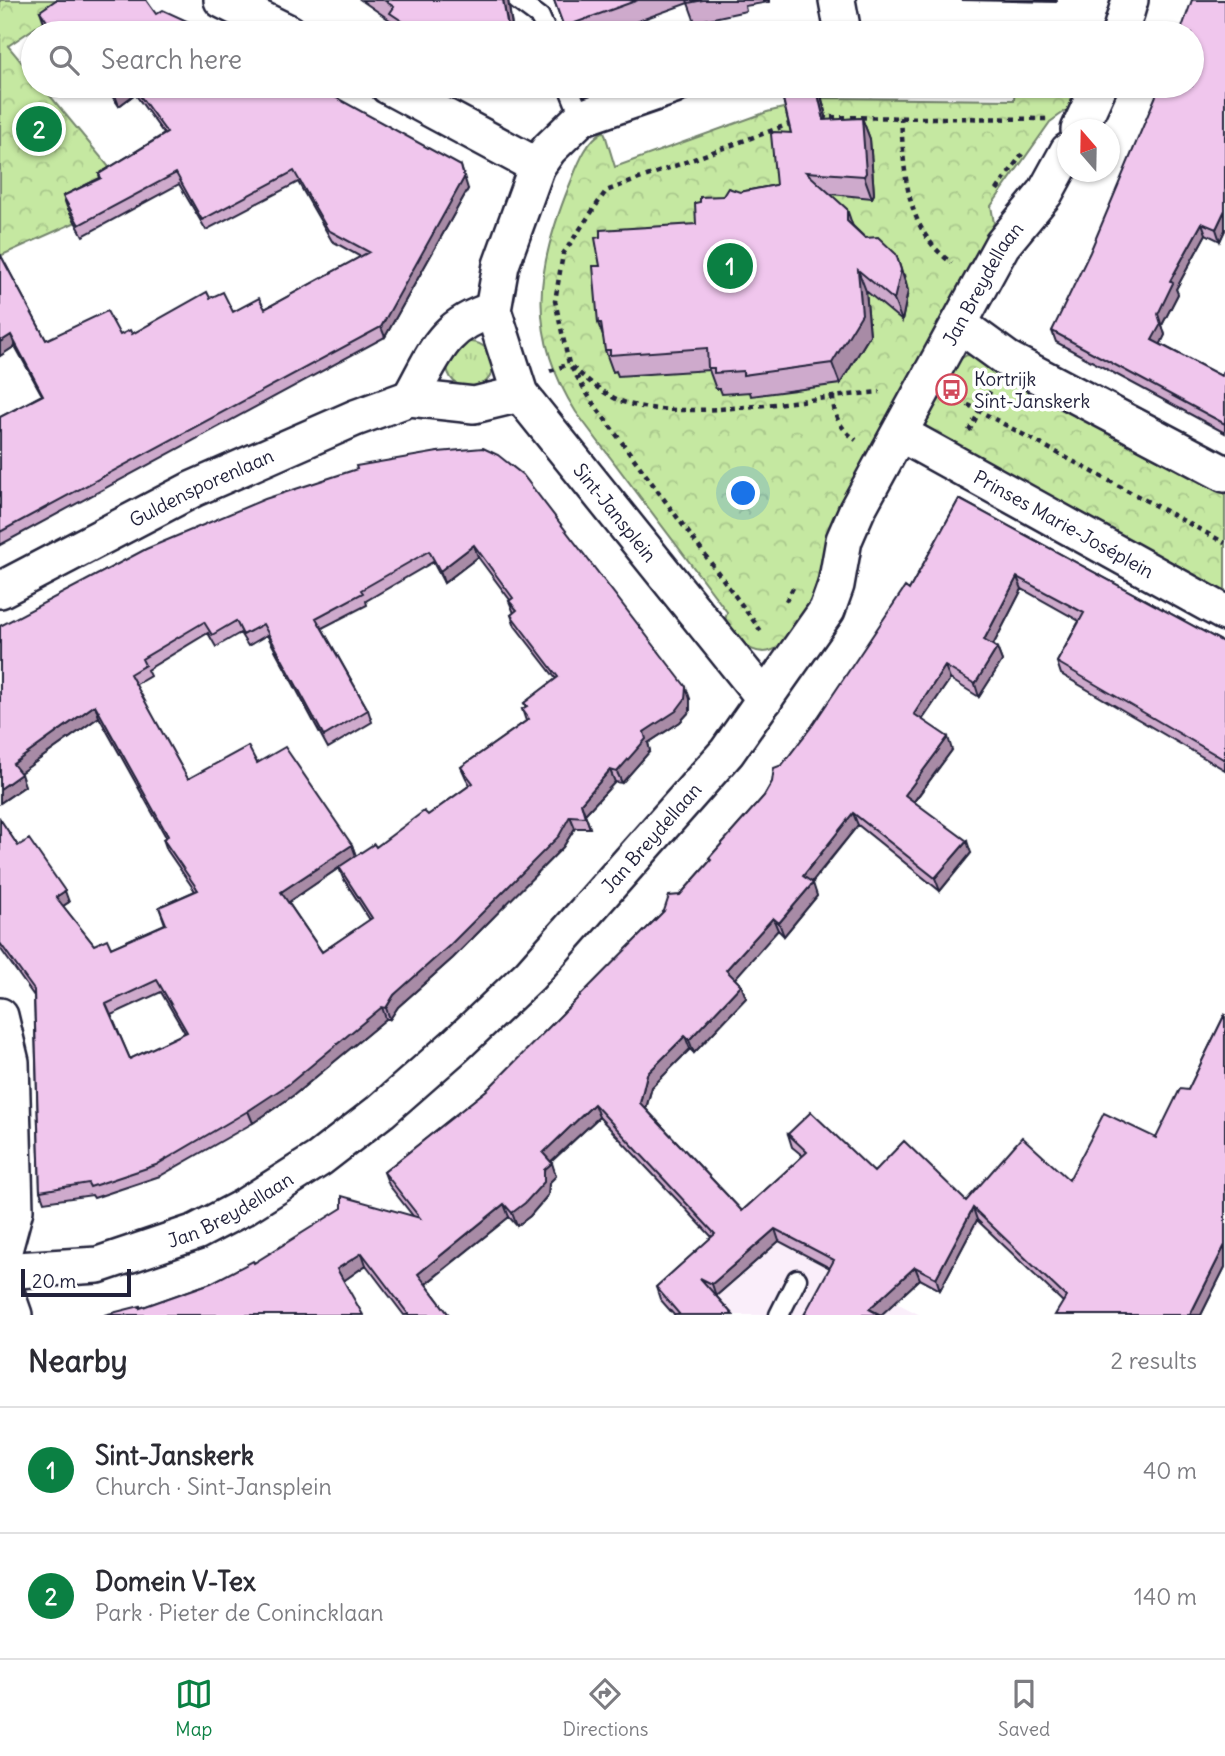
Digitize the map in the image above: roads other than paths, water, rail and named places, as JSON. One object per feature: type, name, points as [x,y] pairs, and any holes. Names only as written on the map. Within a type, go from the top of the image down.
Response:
[{"type":"street","points":[[222,0],[265,21]]},
{"type":"street","points":[[837,0],[841,21]]},
{"type":"street","points":[[1124,21],[1130,0]]},
{"type":"street","points":[[410,98],[537,166]]},
{"type":"street","points":[[410,398],[445,336],[467,320],[494,310],[501,265],[537,166],[549,149],[581,118],[639,98]]},
{"type":"street","name":"Jan Breydellaan","points":[[1077,119],[1091,98]]},
{"type":"street","name":"Jan Breydellaan","points":[[0,1273],[73,1269],[146,1251],[196,1232],[242,1208],[319,1159],[455,1046],[530,975],[727,752],[827,610],[836,585],[849,525],[1002,245],[1045,194],[1057,162]]},
{"type":"street","name":"Sint-Jansplein","points":[[494,310],[520,394],[765,699]]},
{"type":"street","points":[[959,324],[1007,359],[1225,474]]},
{"type":"street","name":"Guldensporenlaan","points":[[0,590],[193,489],[410,398],[474,405],[520,394]]},
{"type":"street","name":"Prinses Marie-Joséplein","points":[[894,445],[951,463],[1225,613]]},
{"type":"street","points":[[0,1016],[11,1062],[15,1210],[0,1265]]},
{"type":"street","points":[[0,1273],[14,1315]]},
{"type":"lane","points":[[517,0],[542,21]]},
{"type":"lane","points":[[573,98],[581,118]]},
{"type":"lane","points":[[779,1315],[797,1279]]},
{"type":"place","name":"Domein V-Tex","points":[[39,129]]},
{"type":"place","name":"Sint-Janskerk","points":[[730,266]]},
{"type":"place","name":"Kortrijk Sint-Janskerk","points":[[951,390]]}]
